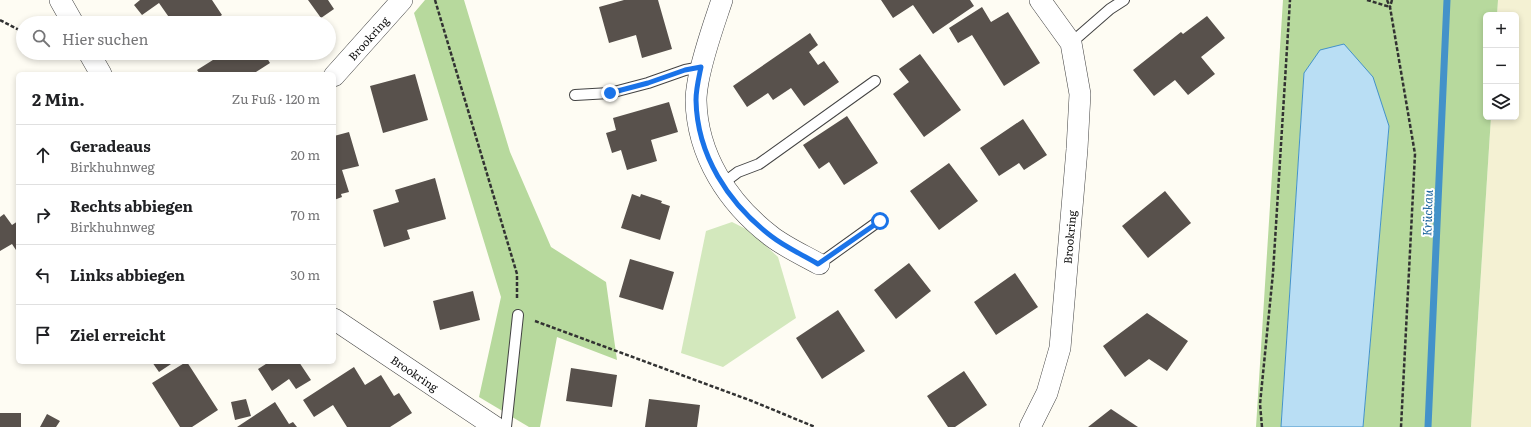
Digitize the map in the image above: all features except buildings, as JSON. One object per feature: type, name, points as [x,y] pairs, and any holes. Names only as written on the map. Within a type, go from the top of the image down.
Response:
[{"type":"street","points":[[60,0],[69,16]]},
{"type":"street","name":"Brookring","points":[[336,74],[402,0]]},
{"type":"street","points":[[722,0],[701,67],[696,99],[700,137],[708,159],[722,184],[744,212],[772,237],[818,264]]},
{"type":"street","name":"Brookring","points":[[1030,427],[1047,393],[1060,348],[1077,149],[1080,94],[1071,43],[1040,0]]},
{"type":"street","points":[[94,60],[100,72]]},
{"type":"street","name":"Brookring","points":[[336,320],[495,427]]},
{"type":"lane","points":[[1071,43],[1110,9],[1124,0]]},
{"type":"lane","points":[[575,95],[610,93],[648,83],[685,70],[701,67]]},
{"type":"lane","points":[[722,184],[738,172],[759,164],[875,81]]},
{"type":"lane","points":[[818,264],[880,221]]},
{"type":"lane","points":[[506,427],[518,315]]},
{"type":"path","points":[[435,0],[517,274],[518,315],[752,401],[815,427]]},
{"type":"path","points":[[1262,427],[1260,404],[1273,273],[1290,0]]},
{"type":"path","points":[[1367,0],[1390,6]]},
{"type":"path","points":[[1387,0],[1390,6],[1415,154],[1401,427]]},
{"type":"path","points":[[1390,6],[1392,0]]},
{"type":"path","points":[[0,20],[16,28]]},
{"type":"shaded area","points":[[1498,0],[1531,0],[1531,427],[1471,427],[1491,120],[1519,120],[1519,12],[1497,12]]},
{"type":"green space","points":[[425,0],[464,0],[510,152],[551,247],[606,282],[617,360],[557,337],[540,427],[529,427],[479,397],[501,297],[414,13]]},
{"type":"green space","points":[[1283,0],[1498,0],[1497,12],[1483,12],[1483,120],[1491,120],[1471,427],[1363,427],[1389,126],[1304,73],[1281,427],[1256,427]]},
{"type":"green space","points":[[732,222],[750,231],[778,257],[796,318],[723,367],[681,353],[706,231]]},
{"type":"water","points":[[1344,44],[1373,77],[1389,126],[1363,427],[1281,427],[1304,73],[1320,50]]},
{"type":"waterway","name":"Krückau","points":[[1428,427],[1447,0]]},
{"type":"route","points":[[610,93],[648,83],[685,70],[701,67],[696,99],[700,137],[708,159],[722,184],[744,212],[772,237],[818,264],[880,221]]}]
